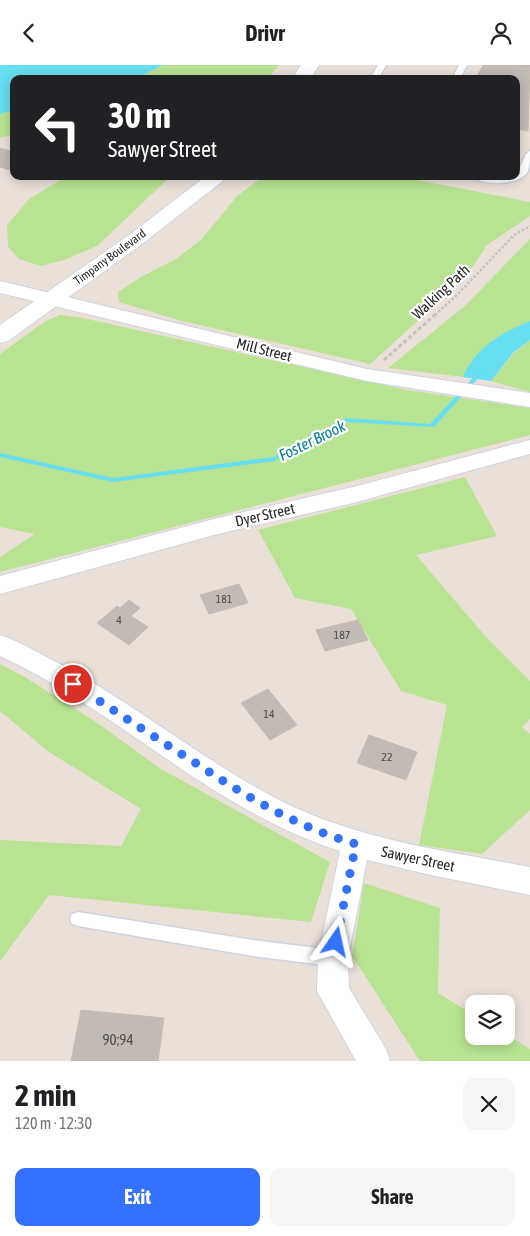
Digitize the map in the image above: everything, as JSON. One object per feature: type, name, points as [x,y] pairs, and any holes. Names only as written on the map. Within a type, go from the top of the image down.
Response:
[{"type":"main road","name":"Timpany Boulevard","points":[[0,335],[214,180]]},
{"type":"street","name":"Mill Street","points":[[0,287],[367,375],[530,400]]},
{"type":"street","name":"Dyer Street","points":[[0,585],[214,527],[353,495],[530,447]]},
{"type":"street","name":"Sawyer Street","points":[[0,645],[73,684],[239,791],[311,830],[356,844],[436,864],[530,881]]},
{"type":"street","points":[[356,844],[333,958],[333,991],[374,1061]]},
{"type":"lane","points":[[520,174],[524,170],[530,154]]},
{"type":"lane","points":[[78,919],[333,958]]},
{"type":"path","name":"Walking Path","points":[[367,375],[457,295],[514,235],[530,226]]},
{"type":"green space","points":[[163,65],[279,65],[270,75],[143,75]]},
{"type":"green space","points":[[10,111],[10,135],[0,138],[0,114]]},
{"type":"green space","points":[[60,180],[167,180],[97,246],[64,260],[41,266],[19,259],[8,247],[7,225],[29,199]]},
{"type":"green space","points":[[259,180],[417,180],[530,202],[530,216],[487,245],[471,269],[453,289],[370,364],[182,321],[119,302],[118,292],[141,277],[176,259],[202,239],[237,196]]},
{"type":"green space","points":[[530,239],[530,332],[463,377],[388,368],[465,306]]},
{"type":"green space","points":[[60,315],[83,318],[407,390],[530,408],[530,435],[0,572],[0,557],[35,534],[0,527],[0,354],[44,322]]},
{"type":"green space","points":[[530,340],[530,392],[491,381],[515,352]]},
{"type":"green space","points":[[465,477],[497,536],[416,555],[486,637],[530,681],[530,719],[522,727],[530,734],[530,810],[482,854],[419,845],[447,705],[401,691],[351,609],[295,598],[258,530]]},
{"type":"green space","points":[[0,664],[23,676],[93,720],[161,769],[330,862],[311,922],[49,895],[0,961],[0,840],[121,846],[141,809],[49,752],[0,711]]},
{"type":"green space","points":[[364,883],[440,908],[438,993],[465,1010],[465,1045],[515,1045],[515,1040],[530,1049],[530,1061],[420,1061],[352,956]]},
{"type":"water","points":[[0,65],[163,65],[143,75],[10,75],[10,111],[0,114]]},
{"type":"water","points":[[530,321],[530,340],[514,352],[491,381],[463,377],[482,349],[499,336]]},
{"type":"building","points":[[483,65],[530,65],[528,131],[520,130],[520,75],[478,75]]},
{"type":"building","points":[[0,148],[10,151],[10,170],[0,167]]},
{"type":"building","points":[[239,584],[248,603],[209,614],[200,595]]},
{"type":"building","points":[[129,600],[140,608],[131,616],[148,627],[129,645],[97,623],[117,606],[120,608]]},
{"type":"building","points":[[358,620],[368,640],[325,651],[316,630]]},
{"type":"building","points":[[268,689],[297,725],[270,740],[241,703]]},
{"type":"building","points":[[369,735],[417,752],[406,780],[357,763]]},
{"type":"building","points":[[81,1010],[164,1018],[158,1061],[71,1061]]},
{"type":"waterway","name":"Foster Brook","points":[[0,455],[113,480],[275,459],[346,420],[432,426],[481,372]]},
{"type":"route","points":[[73,684],[271,810],[311,830],[356,844],[336,942]]}]
